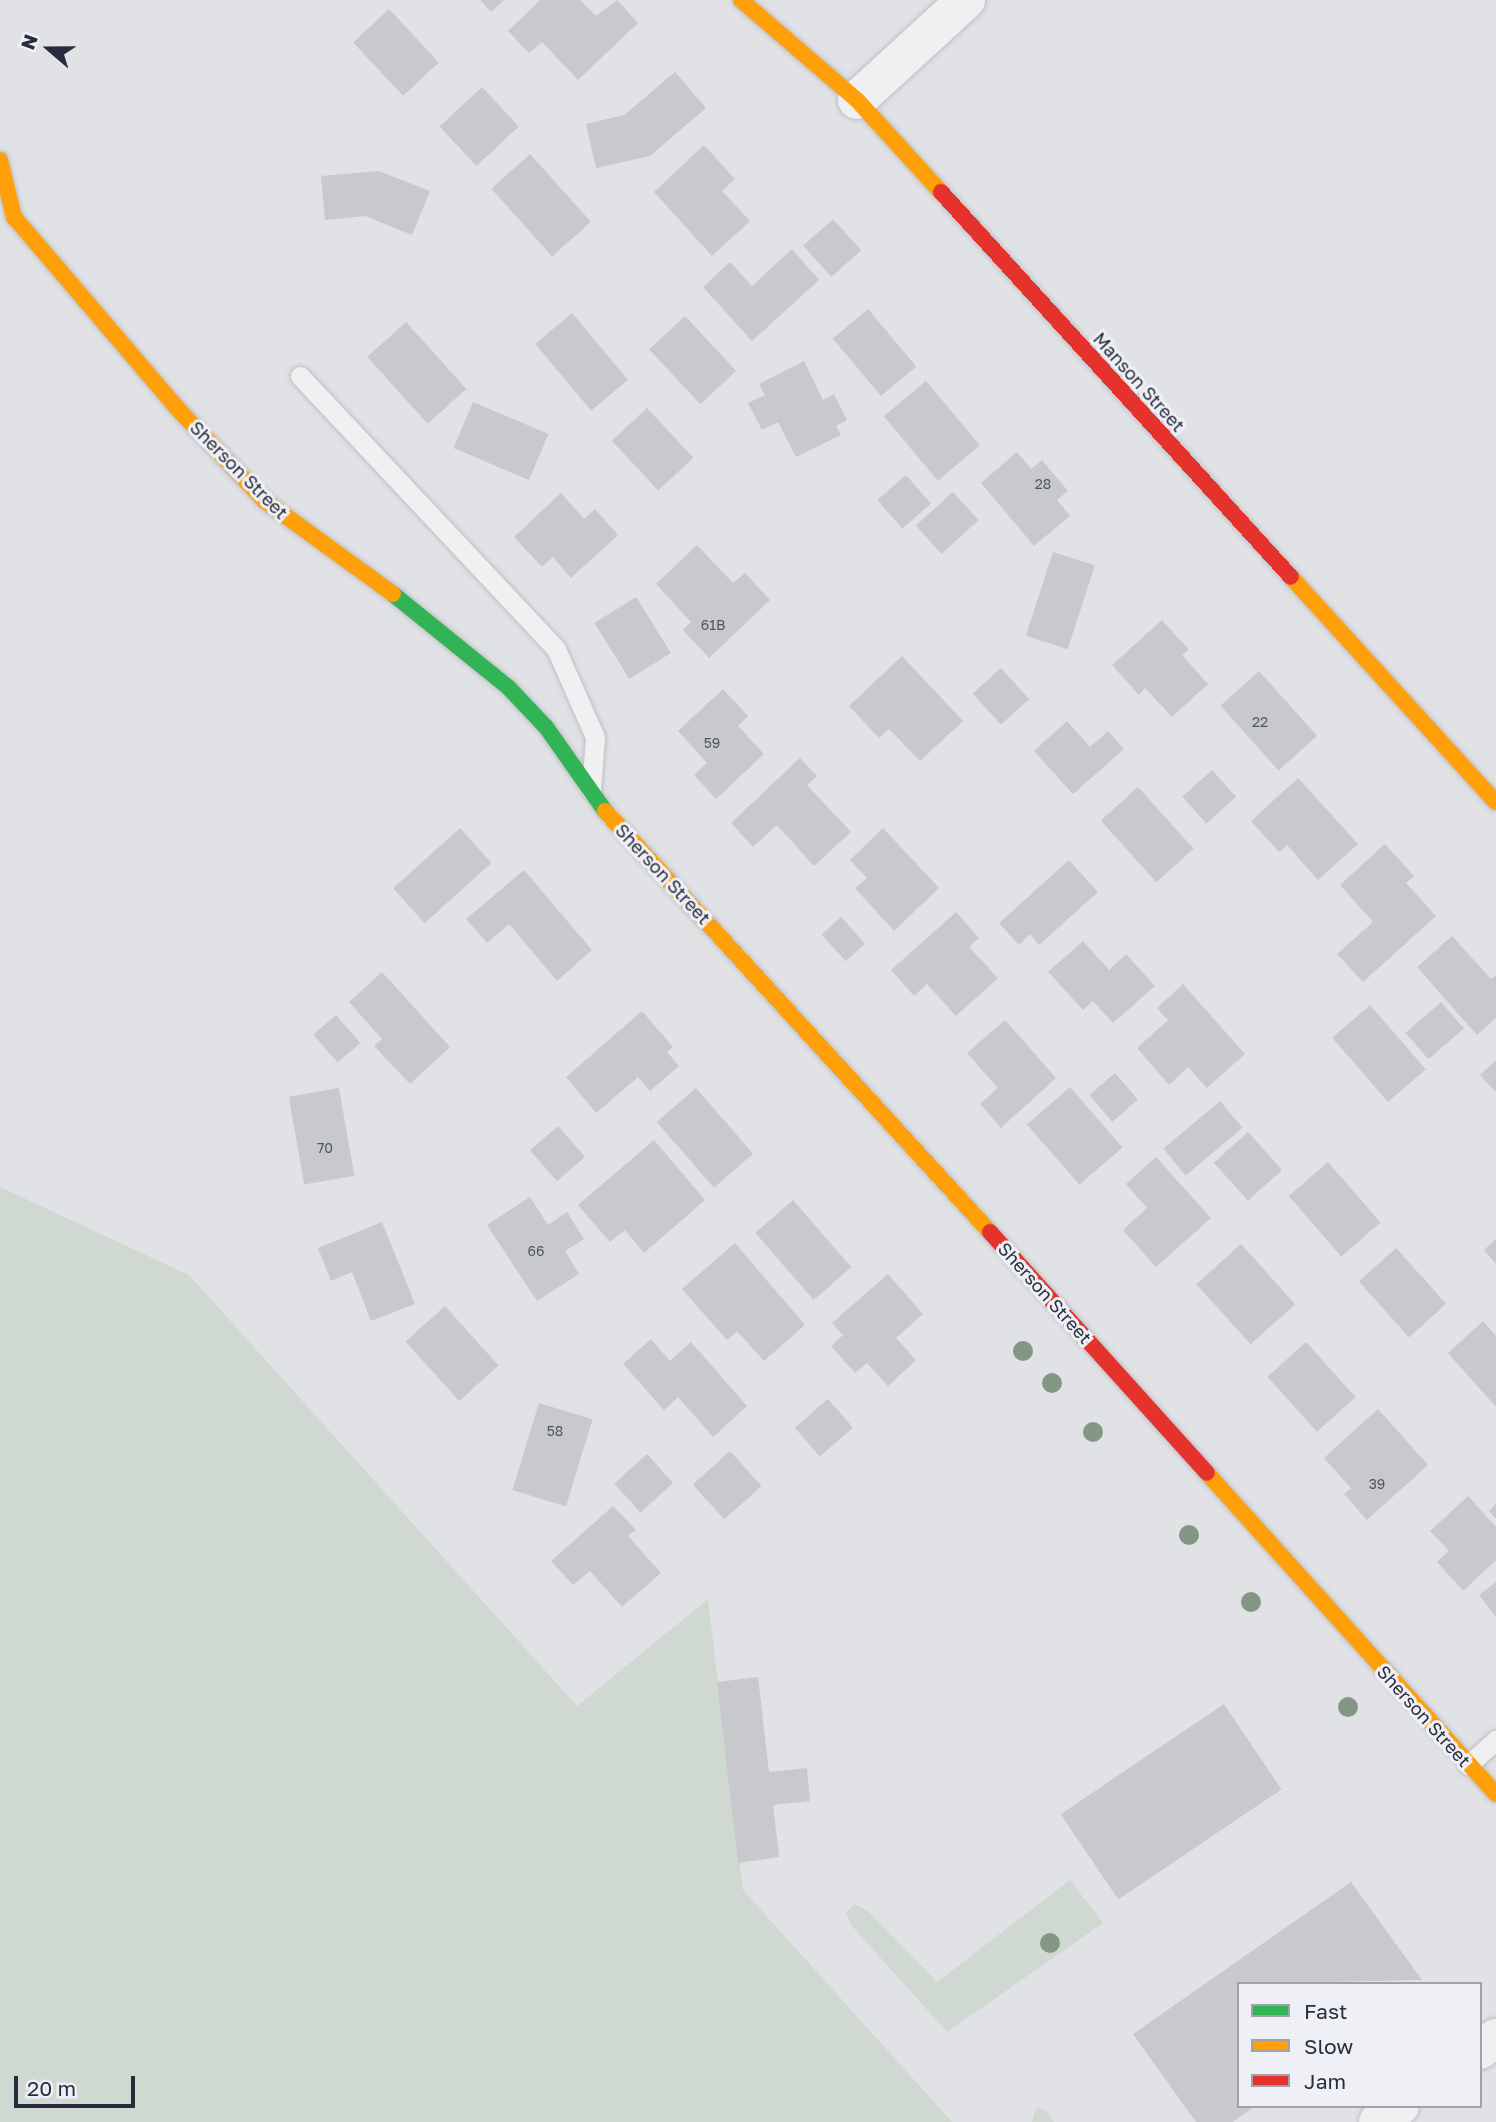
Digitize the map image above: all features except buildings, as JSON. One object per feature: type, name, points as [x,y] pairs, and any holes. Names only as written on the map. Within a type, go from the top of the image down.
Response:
[{"type":"street","name":"Manson Street","points":[[741,0],[857,100],[1496,802]]},
{"type":"street","points":[[857,100],[966,0]]},
{"type":"street","name":"Sherson Street","points":[[0,160],[14,217],[110,330],[265,501],[421,614],[508,687],[546,727],[591,796],[858,1085],[1496,1794]]},
{"type":"street","points":[[1378,2122],[1397,2108]]},
{"type":"lane","points":[[300,376],[556,649],[596,737],[591,796]]},
{"type":"lane","points":[[1468,1765],[1496,1740]]},
{"type":"shaded area","points":[[0,1187],[189,1275],[577,1706],[708,1599],[743,1890],[952,2122],[0,2122]]},
{"type":"shaded area","points":[[1070,1880],[1103,1923],[947,2032],[851,1925],[846,1913],[854,1904],[867,1910],[937,1982]]},
{"type":"shaded area","points":[[1036,2108],[1044,2109],[1054,2122],[1032,2122]]},
{"type":"traffic: fast","points":[[393,594],[508,687],[546,727],[605,811]]},
{"type":"traffic: slow","points":[[741,0],[857,100],[941,192]]},
{"type":"traffic: slow","points":[[0,160],[14,217],[177,408],[265,501],[393,594]]},
{"type":"traffic: slow","points":[[1291,577],[1496,802]]},
{"type":"traffic: slow","points":[[605,811],[990,1232]]},
{"type":"traffic: slow","points":[[1207,1473],[1496,1794]]},
{"type":"traffic: jam","points":[[941,192],[1291,577]]},
{"type":"traffic: jam","points":[[990,1232],[1207,1473]]}]
